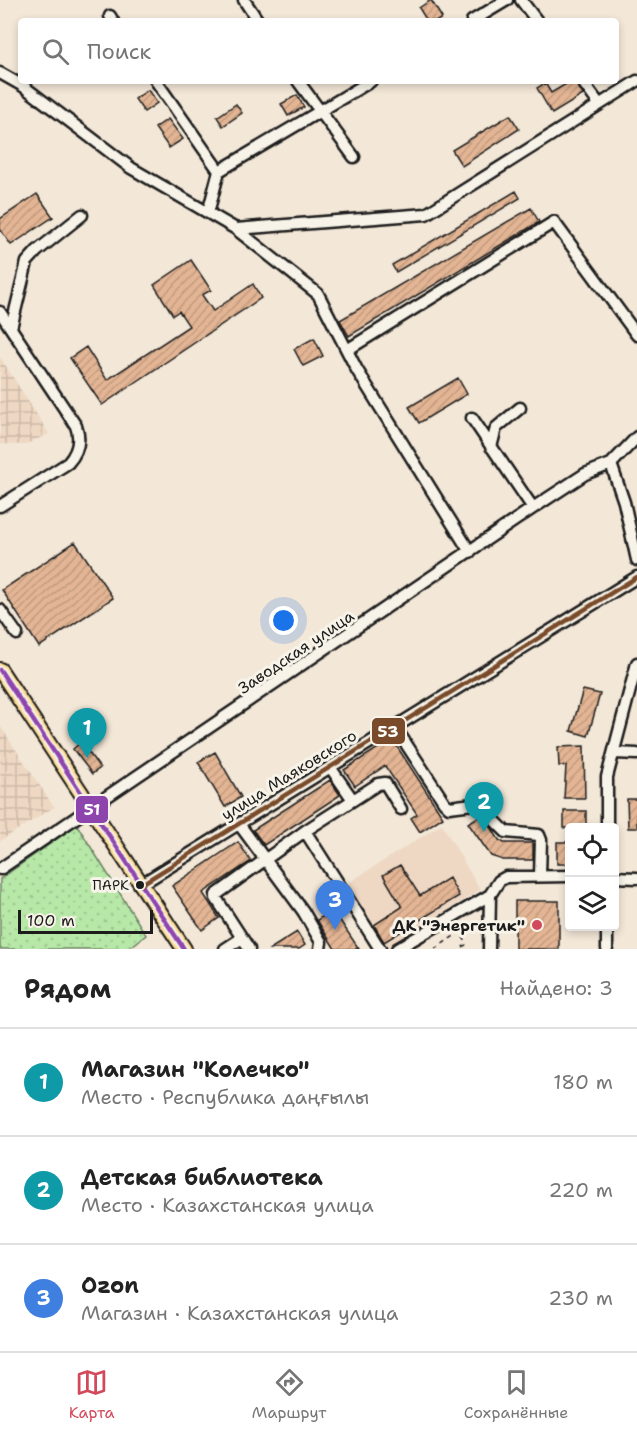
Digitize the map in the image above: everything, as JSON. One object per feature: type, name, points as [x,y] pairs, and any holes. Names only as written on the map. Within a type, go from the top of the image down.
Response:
[{"type":"main road","points":[[0,670],[184,949]]},
{"type":"street","points":[[244,0],[256,18]]},
{"type":"street","points":[[477,18],[507,0]]},
{"type":"street","points":[[521,0],[535,18]]},
{"type":"street","points":[[0,73],[18,83]]},
{"type":"street","points":[[236,229],[426,214],[637,81]]},
{"type":"street","points":[[19,84],[131,168],[236,229],[318,294],[357,370],[470,552]]},
{"type":"street","points":[[158,84],[219,171]]},
{"type":"street","points":[[300,84],[354,157]]},
{"type":"street","points":[[208,213],[219,171],[366,84]]},
{"type":"street","points":[[584,84],[599,104]]},
{"type":"street","points":[[11,328],[27,262],[37,251],[82,215]]},
{"type":"street","points":[[347,350],[554,222],[637,335]]},
{"type":"street","points":[[0,312],[76,426],[79,440],[76,453],[68,463],[0,506]]},
{"type":"street","points":[[491,447],[496,428],[520,408]]},
{"type":"street","points":[[472,418],[532,508]]},
{"type":"street","points":[[637,437],[610,464],[635,537],[637,560]]},
{"type":"street","name":"Заводская улица","points":[[0,869],[532,508],[585,474],[610,464]]},
{"type":"street","name":"улица Маяковского","points":[[140,885],[637,577]]},
{"type":"street","points":[[0,610],[17,634]]},
{"type":"street","points":[[607,823],[607,777],[637,663]]},
{"type":"street","points":[[395,726],[448,807],[473,804],[487,812],[506,832],[539,835],[541,840],[540,875]]},
{"type":"street","points":[[615,753],[637,753]]},
{"type":"street","points":[[330,767],[353,800]]},
{"type":"street","points":[[249,949],[216,896],[305,831],[378,784],[385,783],[401,809]]},
{"type":"street","points":[[240,824],[303,911],[321,942],[320,949]]},
{"type":"street","points":[[305,831],[380,949]]},
{"type":"street","points":[[398,949],[490,895],[499,880],[506,876],[565,876]]},
{"type":"street","points":[[619,878],[637,878]]},
{"type":"street","points":[[489,949],[490,895]]},
{"type":"street","points":[[607,931],[607,949]]},
{"type":"street","points":[[225,949],[242,938]]},
{"type":"path","points":[[435,949],[460,932],[468,944],[460,949]]},
{"type":"shaded area","points":[[0,357],[49,434],[24,445],[0,444]]},
{"type":"shaded area","points":[[0,726],[54,807],[0,841]]},
{"type":"shaded area","points":[[442,824],[480,890],[385,949],[345,885]]},
{"type":"green space","points":[[77,825],[146,935],[128,949],[0,949],[0,879]]},
{"type":"building","points":[[431,0],[442,18],[425,18],[419,8]]},
{"type":"building","points":[[546,84],[551,93],[566,84],[577,84],[583,95],[552,114],[537,88]]},
{"type":"building","points":[[148,90],[157,103],[144,112],[135,99]]},
{"type":"building","points":[[297,95],[304,107],[288,116],[281,104]]},
{"type":"building","points":[[236,104],[242,113],[223,126],[217,117]]},
{"type":"building","points":[[510,115],[519,129],[462,166],[452,150]]},
{"type":"building","points":[[168,119],[183,139],[169,148],[155,128]]},
{"type":"building","points":[[516,191],[520,198],[396,272],[392,265]]},
{"type":"building","points":[[37,194],[53,217],[11,245],[0,229],[0,219]]},
{"type":"building","points":[[531,208],[539,222],[349,336],[340,320]]},
{"type":"building","points":[[191,260],[211,290],[202,295],[213,311],[253,284],[261,298],[102,405],[70,358],[86,347],[107,380],[189,326],[179,311],[173,315],[154,285]]},
{"type":"building","points":[[314,338],[323,356],[303,366],[294,349]]},
{"type":"building","points":[[458,378],[467,394],[419,423],[409,407]]},
{"type":"building","points":[[75,542],[113,598],[39,647],[2,590]]},
{"type":"building","points":[[583,690],[600,694],[588,736],[571,731]]},
{"type":"building","points":[[392,739],[443,817],[420,832],[411,818],[417,814],[385,766],[355,786],[344,770]]},
{"type":"building","points":[[81,742],[100,768],[92,774],[73,749]]},
{"type":"building","points":[[584,746],[585,798],[564,798],[566,766],[559,766],[558,747]]},
{"type":"building","points":[[215,752],[241,797],[225,807],[198,762]]},
{"type":"building","points":[[330,780],[340,795],[264,845],[253,830]]},
{"type":"building","points":[[627,799],[637,799],[637,828],[628,828]]},
{"type":"building","points":[[564,811],[586,811],[586,823],[565,823],[564,828]]},
{"type":"building","points":[[480,816],[504,843],[533,843],[533,860],[503,860],[491,856],[468,823]]},
{"type":"building","points":[[238,842],[251,861],[203,893],[219,918],[202,930],[172,886]]},
{"type":"building","points":[[557,842],[565,842],[565,864],[557,864]]},
{"type":"building","points":[[400,865],[420,896],[449,878],[459,896],[384,942],[374,925],[402,907],[383,875]]},
{"type":"building","name":"ДК \"Энергетик\"","points":[[515,901],[559,901],[559,949],[515,949]]},
{"type":"building","points":[[333,910],[359,949],[335,949],[317,920]]},
{"type":"building","points":[[297,932],[305,945],[299,949],[270,949]]},
{"type":"transit line","name":"53","points":[[140,885],[637,577]]},
{"type":"transit line","name":"51","points":[[0,670],[184,949]]},
{"type":"place","name":"Магазин \"Колечко\"","points":[[87,758]]},
{"type":"place","name":"Детская библиотека","points":[[484,832]]},
{"type":"place","name":"ПАРК","points":[[140,885]]},
{"type":"place","name":"ДК \"Энергетик\"","points":[[537,925]]},
{"type":"place","name":"Ozon","points":[[335,930]]}]
